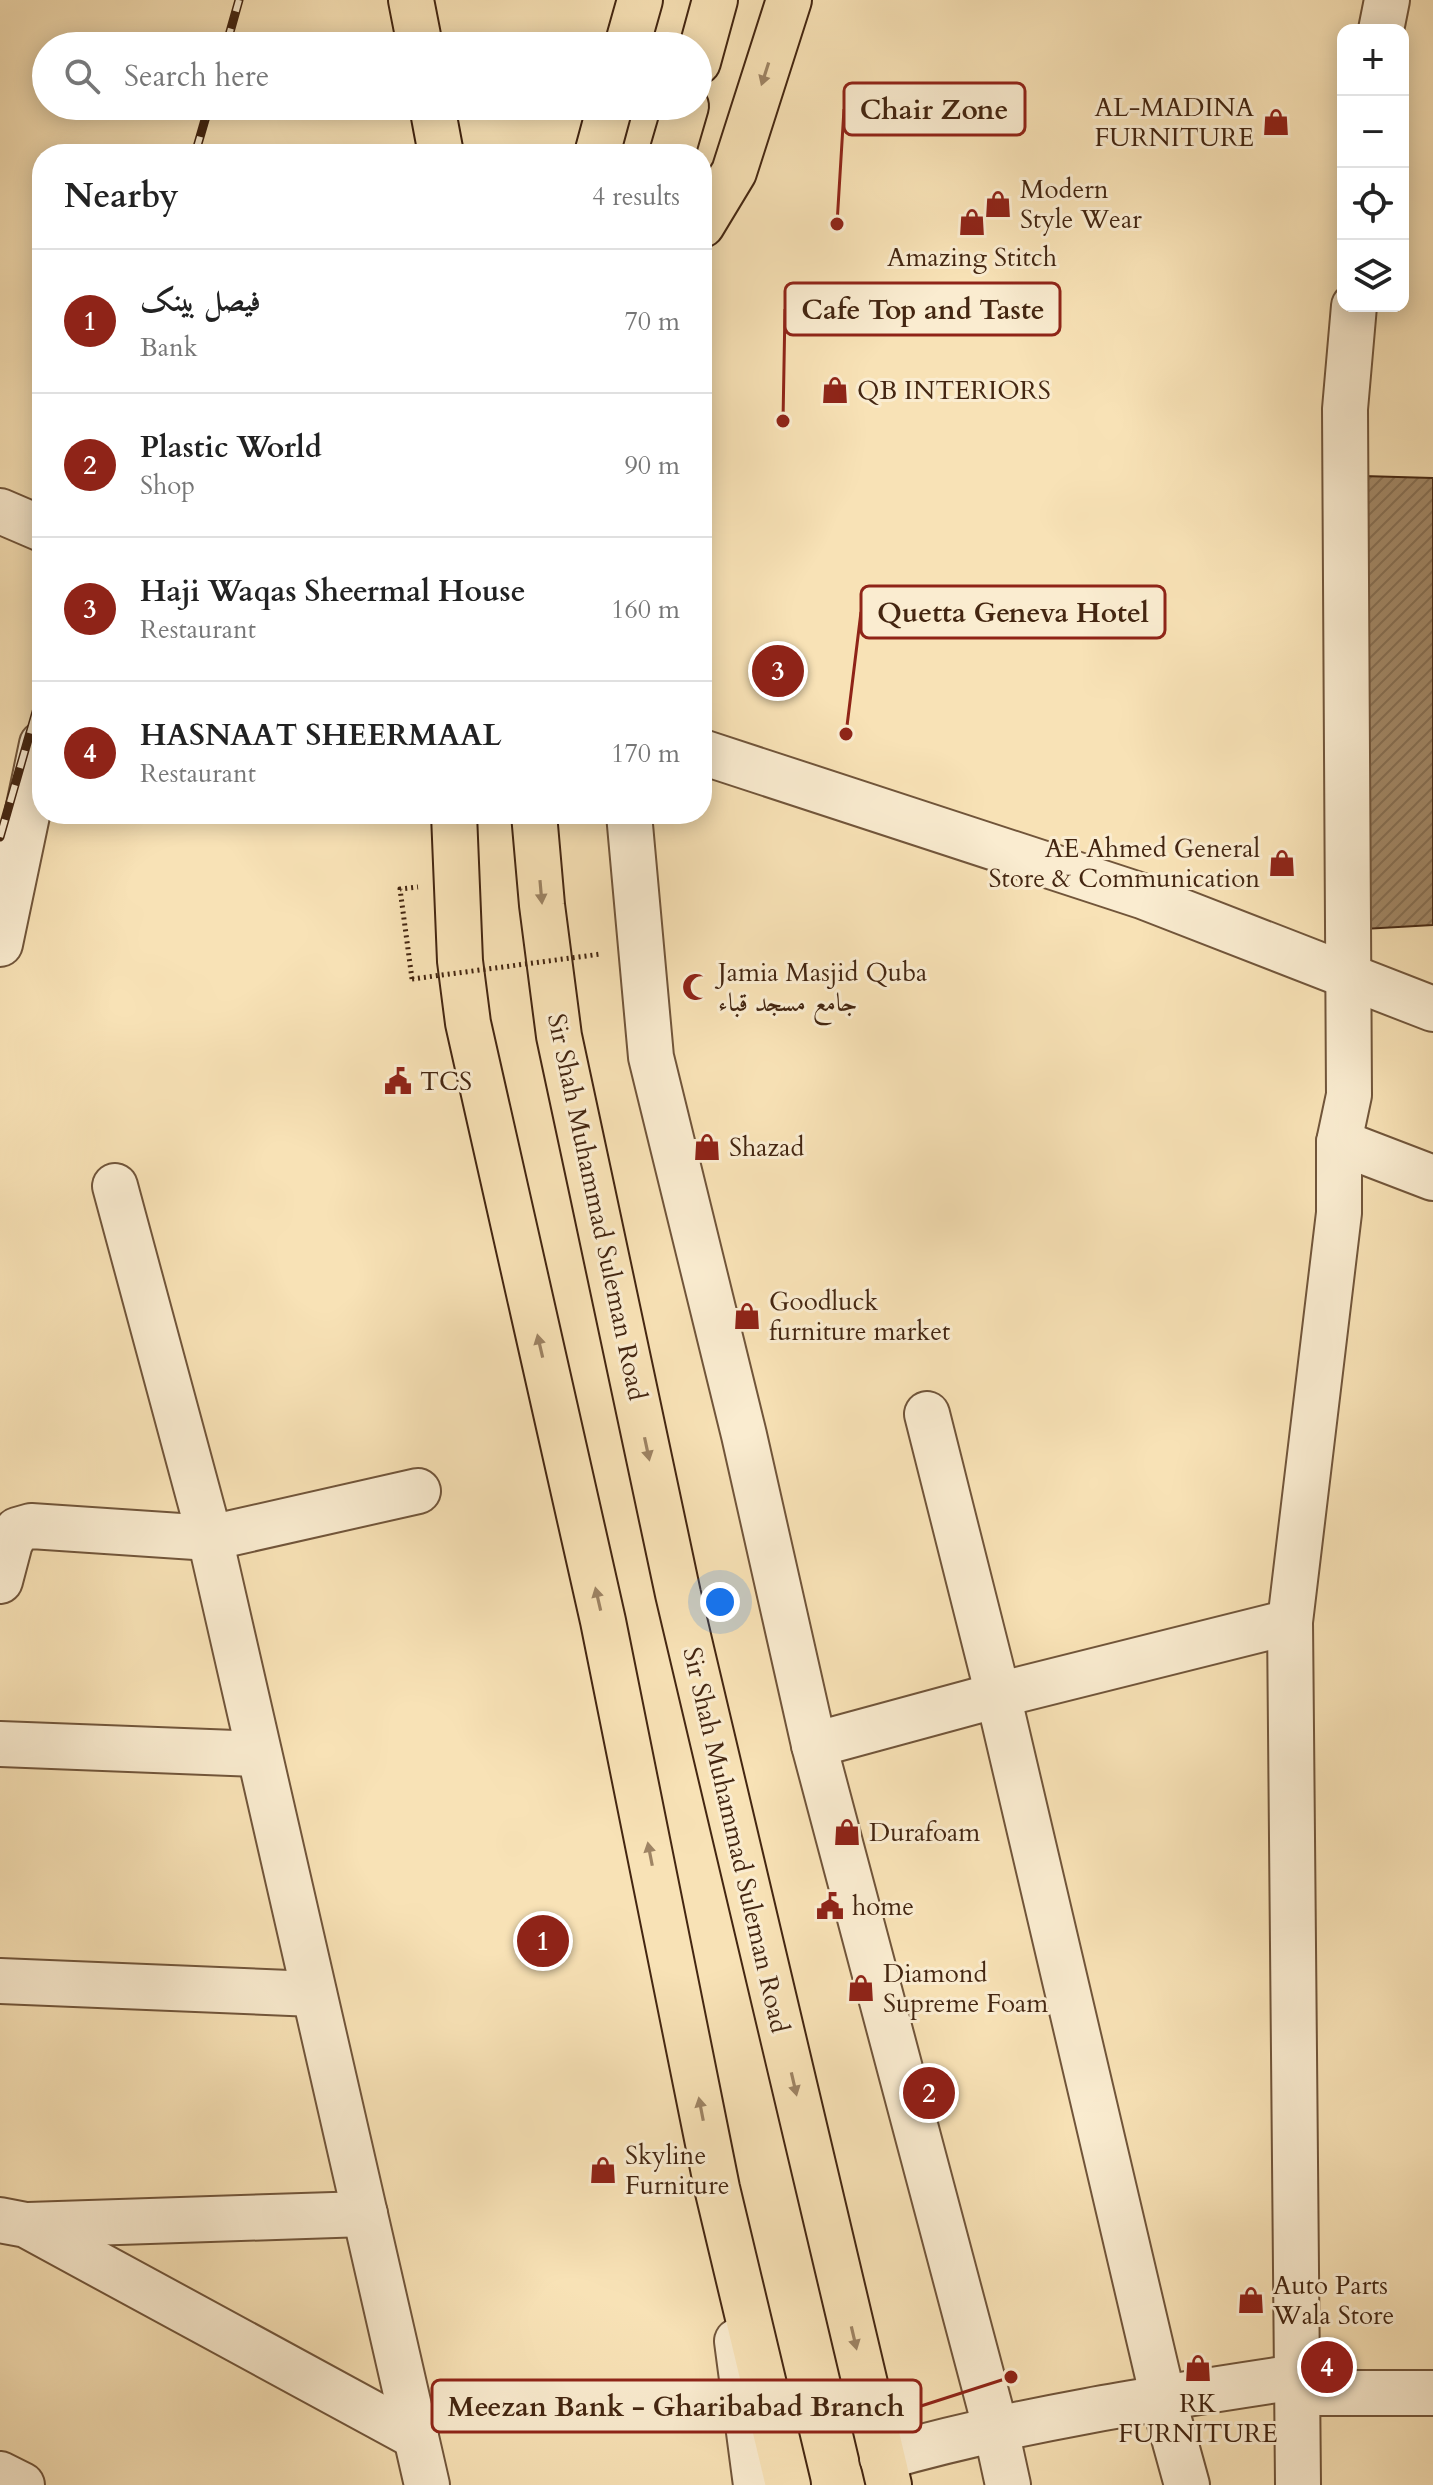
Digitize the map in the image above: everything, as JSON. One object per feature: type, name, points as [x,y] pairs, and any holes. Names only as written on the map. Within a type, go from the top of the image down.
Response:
[{"type":"highway","points":[[411,0],[417,32]]},
{"type":"highway","points":[[631,32],[640,0]]},
{"type":"highway","points":[[706,32],[715,0]]},
{"type":"highway","points":[[712,208],[734,172],[789,0]]},
{"type":"highway","points":[[435,120],[439,144]]},
{"type":"highway","points":[[600,144],[606,120]]},
{"type":"highway","points":[[675,144],[682,120]]},
{"type":"highway","points":[[454,824],[460,961],[468,1023],[603,1621],[717,2188],[788,2485]]},
{"type":"highway","name":"Sir Shah Muhammad Suleman Road","points":[[535,824],[559,1036],[678,1594],[886,2472]]},
{"type":"street","points":[[1382,24],[1387,0]]},
{"type":"street","points":[[1298,2485],[1290,1622],[1339,1213],[1339,1142],[1349,1095],[1345,409],[1353,312]]},
{"type":"street","points":[[0,511],[32,525]]},
{"type":"street","points":[[712,755],[1142,896],[1433,1009]]},
{"type":"street","points":[[0,944],[32,792]]},
{"type":"street","points":[[630,824],[651,1057],[744,1435],[814,1745],[1008,2485]]},
{"type":"street","points":[[1339,1142],[1433,1178]]},
{"type":"street","points":[[115,1186],[210,1538],[427,2485]]},
{"type":"street","points":[[927,1414],[998,1695],[1163,2398],[1187,2485]]},
{"type":"street","points":[[0,1581],[10,1543],[17,1530],[31,1526],[210,1538],[418,1491]]},
{"type":"street","points":[[814,1745],[1290,1622]]},
{"type":"street","points":[[0,1744],[259,1754]]},
{"type":"street","points":[[0,1981],[314,1994]]},
{"type":"street","points":[[717,2188],[756,2485]]},
{"type":"street","points":[[13,2223],[365,2214]]},
{"type":"street","points":[[13,2223],[416,2437]]},
{"type":"street","points":[[886,2472],[950,2439],[1163,2398],[1297,2385],[1433,2393]]},
{"type":"street","points":[[0,2474],[22,2485]]},
{"type":"path","points":[[400,889],[412,979],[601,954]]},
{"type":"building","points":[[1363,476],[1433,478],[1433,925],[1364,929]]},
{"type":"railway","points":[[230,32],[239,0]]},
{"type":"railway","points":[[198,144],[205,120]]},
{"type":"railway","points":[[0,837],[32,726]]},
{"type":"place","name":"AL-MADINA FURNITURE","points":[[1276,122]]},
{"type":"place","name":"Modern Style Wear","points":[[998,204]]},
{"type":"place","name":"Amazing Stitch","points":[[972,222]]},
{"type":"place","name":"Chair Zone","points":[[837,224]]},
{"type":"place","name":"QB INTERIORS","points":[[835,390]]},
{"type":"place","name":"Cafe Top and Taste","points":[[783,421]]},
{"type":"place","name":"Haji Waqas Sheermal House","points":[[778,671]]},
{"type":"place","name":"Quetta Geneva Hotel","points":[[846,734]]},
{"type":"place","name":"AE Ahmed General Store & Communication","points":[[1282,863]]},
{"type":"place","name":"Jamia Masjid Quba جامع مسجد قباء","points":[[696,987]]},
{"type":"place","name":"TCS","points":[[398,1081]]},
{"type":"place","name":"Shazad","points":[[707,1147]]},
{"type":"place","name":"Goodluck furniture market","points":[[747,1316]]},
{"type":"place","name":"Durafoam","points":[[847,1832]]},
{"type":"place","name":"home","points":[[830,1906]]},
{"type":"place","name":"فیصل بینک","points":[[543,1941]]},
{"type":"place","name":"Diamond Supreme Foam","points":[[861,1988]]},
{"type":"place","name":"Plastic World","points":[[929,2093]]},
{"type":"place","name":"Skyline Furniture","points":[[603,2170]]},
{"type":"place","name":"Auto Parts Wala Store","points":[[1251,2300]]},
{"type":"place","name":"HASNAAT SHEERMAAL","points":[[1327,2367]]},
{"type":"place","name":"RK FURNITURE","points":[[1198,2368]]},
{"type":"place","name":"Meezan Bank - Gharibabad Branch","points":[[1011,2377]]}]
